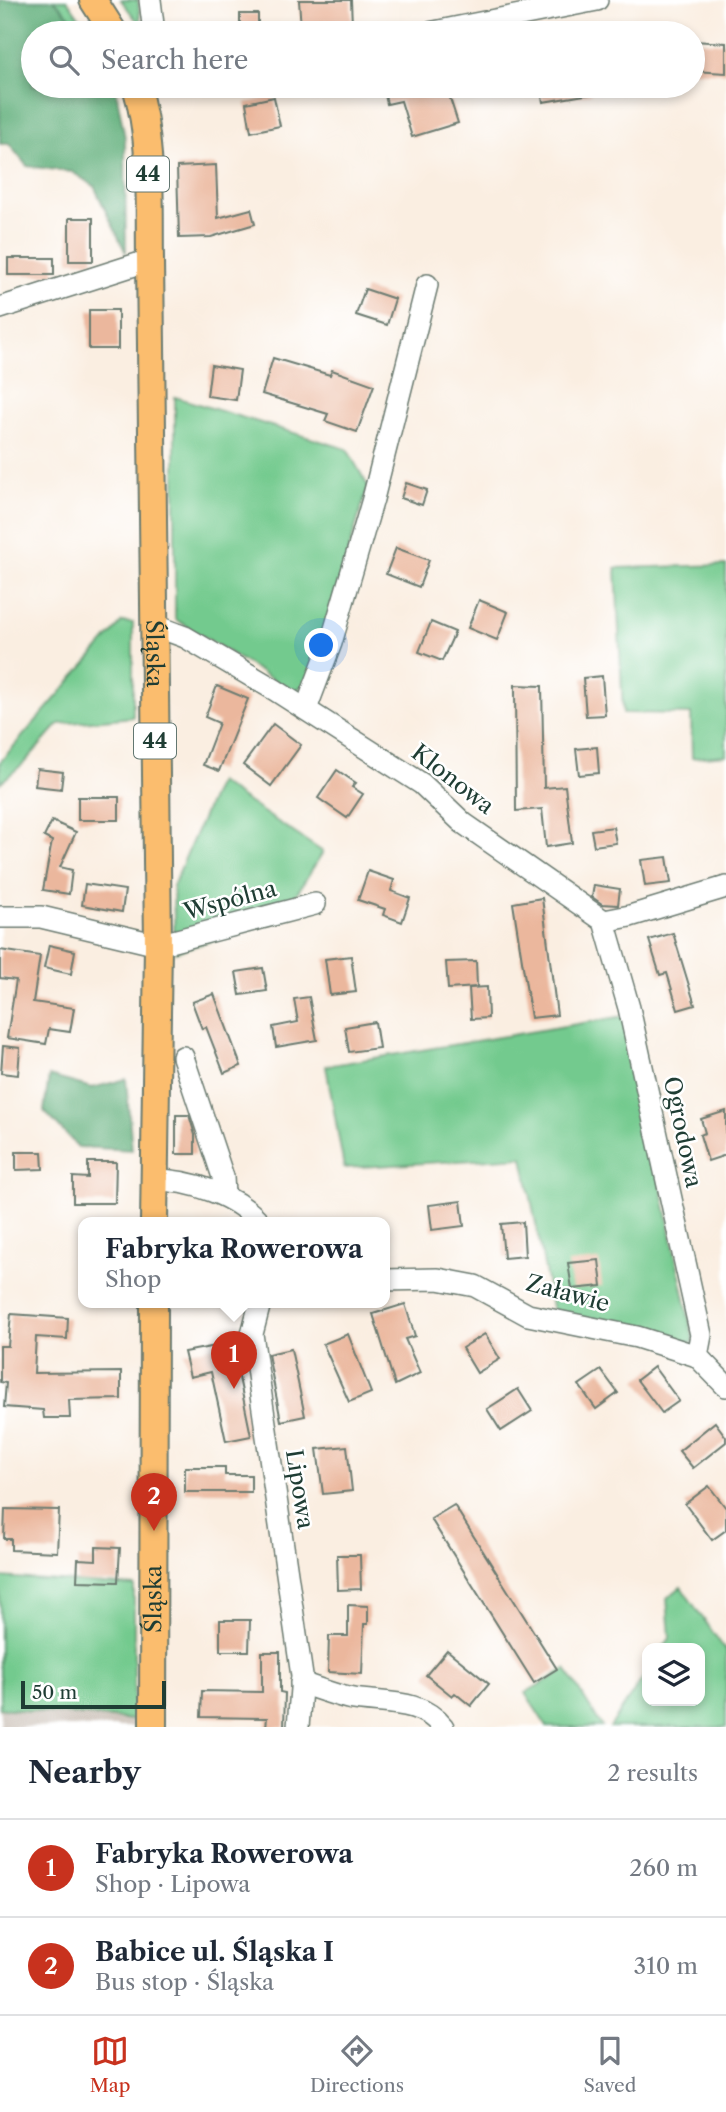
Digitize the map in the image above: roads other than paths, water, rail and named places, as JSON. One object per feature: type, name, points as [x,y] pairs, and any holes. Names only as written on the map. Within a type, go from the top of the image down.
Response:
[{"type":"main road","points":[[93,0],[106,21]]},
{"type":"main road","name":"Śląska","points":[[141,98],[148,152],[150,260],[158,945],[155,1217]]},
{"type":"main road","name":"Śląska","points":[[153,1727],[154,1308]]},
{"type":"street","points":[[150,0],[153,21]]},
{"type":"street","points":[[490,21],[597,0]]},
{"type":"street","points":[[0,308],[150,260]]},
{"type":"street","points":[[306,709],[331,643],[373,499],[427,285]]},
{"type":"street","name":"Klonowa","points":[[153,625],[185,637],[306,709],[422,784],[463,823],[604,921]]},
{"type":"street","points":[[604,921],[630,916],[726,887]]},
{"type":"street","name":"Wspólna","points":[[158,945],[315,904]]},
{"type":"street","points":[[0,917],[41,917],[158,945]]},
{"type":"street","name":"Ogrodowa","points":[[604,921],[629,1008],[701,1335],[697,1356]]},
{"type":"street","points":[[183,1057],[223,1177],[224,1195]]},
{"type":"street","points":[[155,1180],[171,1180],[224,1195],[255,1217]]},
{"type":"street","name":"Załawie","points":[[390,1280],[438,1279],[475,1286],[528,1315],[637,1337],[697,1356],[726,1386]]},
{"type":"street","name":"Lipowa","points":[[259,1308],[252,1334],[301,1683],[298,1727]]},
{"type":"street","points":[[301,1683],[349,1698],[408,1704],[433,1714],[443,1727]]},
{"type":"place","name":"Fabryka Rowerowa","points":[[234,1389]]},
{"type":"place","name":"Babice ul. Śląska I","points":[[154,1531]]}]
